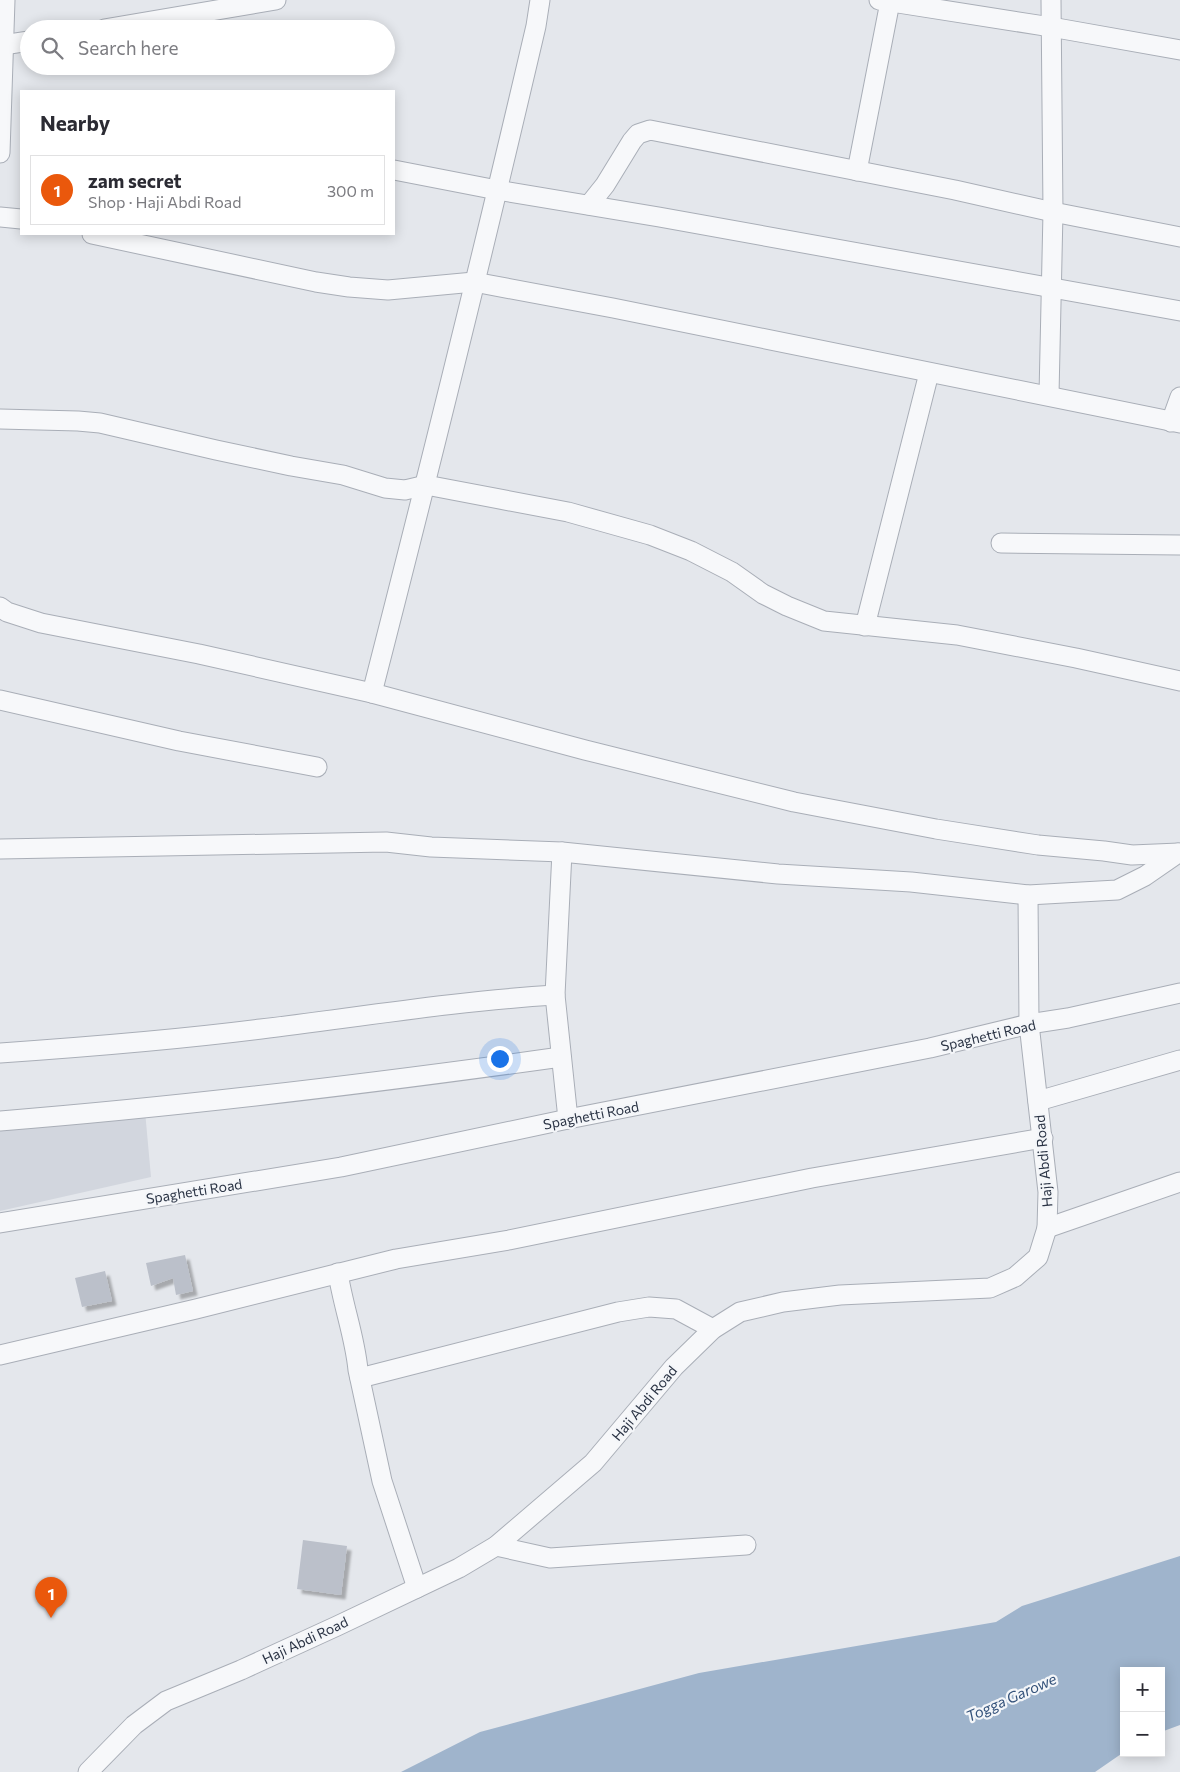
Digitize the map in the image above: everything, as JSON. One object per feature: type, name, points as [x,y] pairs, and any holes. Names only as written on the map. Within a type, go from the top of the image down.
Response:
[{"type":"street","points":[[0,153],[5,0]]},
{"type":"street","points":[[162,20],[276,0]]},
{"type":"street","points":[[372,693],[426,485],[474,282],[498,190],[536,26],[540,0]]},
{"type":"street","points":[[1049,395],[1054,212],[1052,0]]},
{"type":"street","points":[[857,171],[884,1],[944,5],[1051,27],[1180,50]]},
{"type":"street","points":[[4,44],[20,41]]},
{"type":"street","points":[[589,205],[605,185],[638,134],[645,131],[660,132],[955,190],[1180,237]]},
{"type":"street","points":[[395,170],[1180,311]]},
{"type":"street","points":[[0,217],[20,219]]},
{"type":"street","points":[[97,235],[316,282],[349,287],[388,290],[474,282],[613,308],[929,373],[1049,395],[1104,409],[1176,423],[1180,397]]},
{"type":"street","points":[[865,626],[929,373]]},
{"type":"street","points":[[0,419],[78,421],[100,424],[226,452],[343,475],[385,488],[405,490],[426,485],[568,512],[650,535],[691,551],[732,572],[763,594],[824,621],[957,635],[1076,658],[1180,681]]},
{"type":"street","points":[[1001,543],[1180,545]]},
{"type":"street","points":[[0,607],[7,612],[41,623],[199,654],[372,693],[584,750],[802,804],[936,829],[1038,845],[1132,855],[1180,853]]},
{"type":"street","points":[[0,700],[179,741],[317,767]]},
{"type":"street","points":[[0,849],[386,842],[431,847],[562,852],[778,874],[911,882],[1028,894],[1117,890],[1145,876],[1180,853]]},
{"type":"street","points":[[562,852],[555,995],[568,1119]]},
{"type":"street","name":"Haji Abdi Road","points":[[88,1772],[134,1725],[166,1701],[278,1653],[417,1588],[459,1568],[496,1546],[593,1463],[674,1367],[713,1329],[740,1312],[783,1302],[840,1295],[990,1288],[1015,1277],[1038,1257],[1048,1228],[1048,1192],[1029,1024],[1028,894]]},
{"type":"street","name":"Spaghetti Road","points":[[0,1223],[341,1167],[568,1119],[930,1048],[1029,1024],[1068,1018],[1180,993]]},
{"type":"street","points":[[0,1053],[249,1031],[506,998],[555,995]]},
{"type":"street","points":[[0,1121],[201,1102],[561,1057]]},
{"type":"street","points":[[1038,1101],[1180,1060]]},
{"type":"street","points":[[0,1355],[196,1310],[396,1259],[509,1240],[812,1178],[1043,1138]]},
{"type":"street","points":[[1048,1228],[1180,1182]]},
{"type":"street","points":[[338,1273],[356,1351],[372,1443],[384,1490],[417,1588]]},
{"type":"street","points":[[360,1378],[618,1312],[649,1307],[676,1310],[713,1329]]},
{"type":"street","points":[[496,1546],[550,1558],[746,1545]]},
{"type":"shaded area","points":[[145,1111],[151,1177],[0,1211],[0,1125]]},
{"type":"water","name":"Togga Garowe","points":[[1180,1556],[1180,1725],[1165,1731],[1165,1667],[1120,1667],[1120,1755],[1095,1772],[401,1772],[480,1732],[699,1673],[996,1622],[1022,1606]]},
{"type":"building","points":[[185,1255],[193,1291],[176,1295],[173,1278],[151,1286],[146,1263]]},
{"type":"building","points":[[105,1271],[112,1301],[82,1307],[75,1278]]},
{"type":"building","points":[[303,1540],[347,1546],[341,1595],[297,1589]]},
{"type":"place","name":"zam secret","points":[[51,1618]]}]
